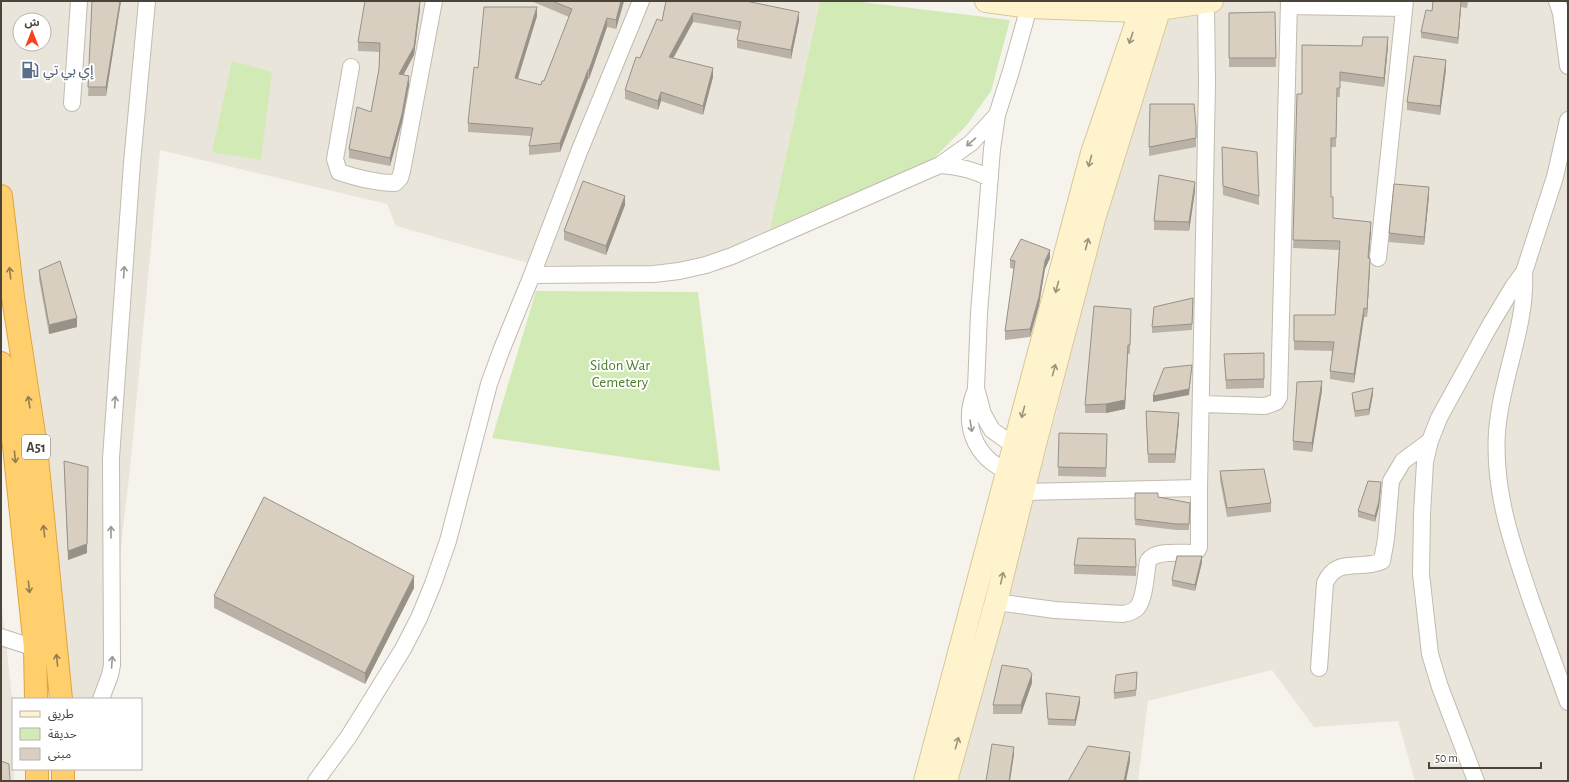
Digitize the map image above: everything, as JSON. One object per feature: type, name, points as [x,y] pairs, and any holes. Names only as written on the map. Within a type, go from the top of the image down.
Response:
[{"type":"highway","name":"A51","points":[[1,196],[13,297],[36,447],[61,698]]},
{"type":"highway","name":"A51","points":[[1,364],[14,446],[35,648],[36,698]]},
{"type":"highway","points":[[37,770],[37,781]]},
{"type":"highway","points":[[63,770],[63,781]]},
{"type":"main road","points":[[986,1],[1029,7],[1151,6],[1209,2]]},
{"type":"main road","points":[[946,781],[996,602],[1019,480],[1024,445],[1094,219],[1151,6]]},
{"type":"main road","points":[[926,781],[1019,480]]},
{"type":"street","points":[[72,102],[79,1]]},
{"type":"street","points":[[101,698],[112,665],[111,458],[132,163],[147,1]]},
{"type":"street","points":[[351,67],[336,159],[339,172],[346,175],[387,183],[395,183],[400,178],[402,172],[434,1]]},
{"type":"street","points":[[316,781],[349,736],[403,649],[419,618],[448,541],[500,351],[641,1]]},
{"type":"street","points":[[1557,1],[1561,13],[1568,66]]},
{"type":"street","points":[[996,602],[1055,610],[1123,614],[1131,612],[1136,609],[1141,601],[1148,561],[1150,558],[1157,554],[1192,553],[1197,551],[1199,547],[1209,2]]},
{"type":"street","points":[[1201,404],[1265,406],[1276,402],[1279,397],[1289,3],[1405,4],[1378,258]]},
{"type":"street","points":[[1024,445],[1006,440],[992,430],[983,414],[976,388],[979,313],[990,178],[997,115],[1029,7]]},
{"type":"street","points":[[532,274],[654,274],[679,271],[706,265],[732,256],[940,165],[971,143],[997,115]]},
{"type":"street","points":[[1476,781],[1440,687],[1430,654],[1421,574],[1425,462],[1430,441],[1439,418],[1488,327],[1524,272],[1555,177],[1563,149],[1568,120]]},
{"type":"street","points":[[940,165],[967,168],[990,178]]},
{"type":"street","points":[[1524,272],[1525,292],[1522,316],[1507,371],[1500,407],[1496,462],[1500,493],[1512,546],[1568,702]]},
{"type":"street","points":[[976,388],[972,399],[970,421],[975,443],[988,460],[1019,480],[1199,488]]},
{"type":"street","points":[[1319,668],[1325,583],[1329,575],[1341,566],[1375,564],[1382,561],[1386,539],[1391,481],[1403,461],[1430,441]]},
{"type":"street","points":[[1,637],[35,648]]},
{"type":"shaded area","points":[[1,1],[820,1],[770,229],[688,270],[535,265],[396,226],[387,204],[160,150],[130,469],[103,698],[72,698],[1,181]]},
{"type":"shaded area","points":[[1168,1],[1568,1],[1568,781],[1415,781],[1398,721],[1314,727],[1272,670],[1148,701],[1138,781],[952,781],[960,736],[1056,413],[1122,132]]},
{"type":"shaded area","points":[[1,599],[12,698],[12,770],[14,770],[14,781],[1,781]]},
{"type":"green space","points":[[820,1],[853,1],[1010,20],[991,91],[966,126],[932,160],[770,229]]},
{"type":"green space","points":[[232,61],[272,72],[261,160],[212,152]]},
{"type":"green space","name":"Sidon War Cemetery","points":[[536,291],[698,292],[720,471],[492,438]]},
{"type":"building","points":[[92,1],[120,1],[106,87],[88,87]]},
{"type":"building","points":[[365,1],[420,1],[414,47],[399,74],[409,76],[402,114],[390,158],[349,149],[357,107],[371,112],[379,69],[380,43],[358,42]]},
{"type":"building","points":[[552,1],[621,1],[616,20],[607,18],[589,70],[560,143],[529,146],[533,128],[468,123],[474,67],[478,68],[484,7],[537,7],[515,78],[541,85],[542,81],[544,81],[572,9]]},
{"type":"building","points":[[666,1],[746,1],[799,12],[791,50],[737,40],[741,22],[693,13],[669,57],[713,68],[703,106],[661,92],[658,101],[625,90],[636,57],[640,58],[657,19],[662,21]]},
{"type":"building","points":[[1433,1],[1461,1],[1458,38],[1421,32],[1426,10],[1432,11]]},
{"type":"building","points":[[1275,12],[1276,58],[1229,58],[1229,13]]},
{"type":"building","points":[[1363,37],[1388,37],[1384,78],[1340,72],[1340,88],[1337,88],[1336,138],[1331,138],[1331,197],[1333,197],[1333,218],[1371,222],[1368,258],[1370,258],[1367,309],[1364,308],[1354,374],[1330,371],[1334,342],[1294,341],[1294,315],[1335,315],[1340,241],[1293,240],[1297,94],[1302,94],[1302,45],[1362,46]]},
{"type":"building","points":[[1414,56],[1446,60],[1440,106],[1407,102]]},
{"type":"building","points":[[1150,104],[1194,104],[1196,138],[1149,147]]},
{"type":"building","points":[[1222,147],[1257,152],[1259,196],[1223,186]]},
{"type":"building","points":[[1159,175],[1195,182],[1189,222],[1154,221]]},
{"type":"building","points":[[583,181],[625,196],[606,246],[564,231]]},
{"type":"building","points":[[1394,184],[1429,187],[1424,237],[1389,233]]},
{"type":"building","points":[[1021,239],[1050,250],[1045,261],[1039,297],[1030,329],[1005,331],[1015,261],[1010,260]]},
{"type":"building","points":[[60,261],[77,318],[49,325],[39,270]]},
{"type":"building","points":[[1193,298],[1192,324],[1152,327],[1154,307]]},
{"type":"building","points":[[1094,306],[1131,309],[1130,345],[1128,345],[1125,400],[1106,404],[1085,405]]},
{"type":"building","points":[[1264,353],[1264,379],[1226,380],[1224,354]]},
{"type":"building","points":[[1192,365],[1189,389],[1153,396],[1164,368]]},
{"type":"building","points":[[1322,381],[1312,443],[1293,441],[1297,382]]},
{"type":"building","points":[[1373,388],[1369,409],[1355,411],[1352,393]]},
{"type":"building","points":[[1146,411],[1179,413],[1175,454],[1148,454]]},
{"type":"building","points":[[1059,433],[1107,434],[1106,468],[1058,467]]},
{"type":"building","points":[[64,461],[88,467],[87,544],[68,551]]},
{"type":"building","points":[[1264,469],[1271,503],[1227,508],[1220,471]]},
{"type":"building","points":[[1368,481],[1381,482],[1379,501],[1375,516],[1358,511]]},
{"type":"building","points":[[1135,493],[1158,493],[1158,497],[1190,503],[1189,524],[1135,519]]},
{"type":"building","points":[[264,497],[414,576],[365,673],[214,596]]},
{"type":"building","points":[[1078,538],[1135,539],[1136,567],[1074,565]]},
{"type":"building","points":[[1177,556],[1202,556],[1195,585],[1172,580]]},
{"type":"building","points":[[1002,665],[1028,669],[1032,674],[1021,705],[993,705]]},
{"type":"building","points":[[1137,672],[1136,690],[1114,693],[1116,675]]},
{"type":"building","points":[[1046,693],[1080,697],[1075,720],[1048,719]]},
{"type":"building","points":[[992,744],[1014,747],[1009,781],[986,781]]},
{"type":"building","points":[[1088,746],[1130,752],[1124,781],[1068,781]]},
{"type":"building","points":[[1,761],[9,764],[10,781],[1,781]]},
{"type":"place","name":"إي بي تي","points":[[30,70]]}]
